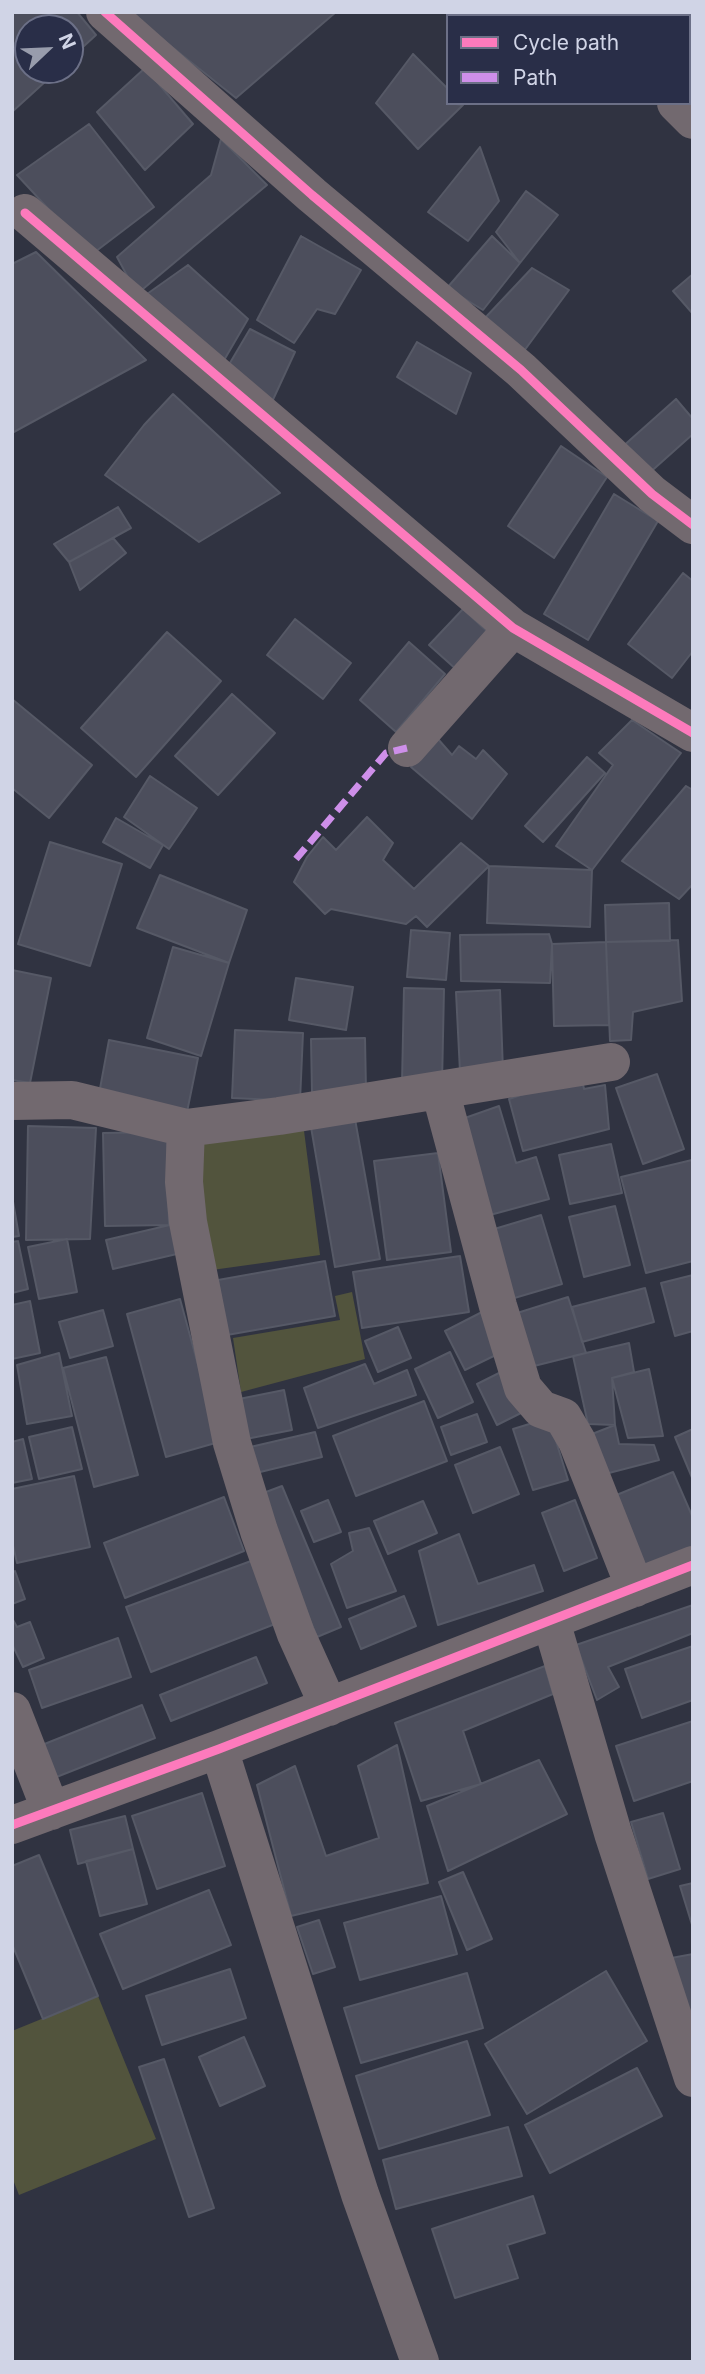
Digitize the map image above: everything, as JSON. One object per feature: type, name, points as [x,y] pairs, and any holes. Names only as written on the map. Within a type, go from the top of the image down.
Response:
[{"type":"street","points":[[112,14],[333,213],[521,370],[652,494],[693,525]]},
{"type":"street","points":[[678,105],[693,120]]},
{"type":"street","points":[[25,214],[513,628],[693,733]]},
{"type":"street","points":[[407,748],[513,628]]},
{"type":"street","points":[[12,1101],[72,1100],[187,1128],[611,1062]]},
{"type":"street","points":[[440,1090],[498,1307],[523,1388],[541,1409],[563,1417],[577,1441],[635,1588]]},
{"type":"street","points":[[187,1128],[184,1182],[188,1222],[232,1443],[259,1531],[296,1634],[329,1707]]},
{"type":"street","points":[[12,1825],[219,1749],[693,1565]]},
{"type":"street","points":[[551,1621],[613,1833],[693,2078]]},
{"type":"street","points":[[12,1711],[51,1811]]},
{"type":"street","points":[[219,1749],[360,2194],[420,2362]]},
{"type":"green space","points":[[303,1123],[320,1255],[212,1270],[195,1138]]},
{"type":"green space","points":[[352,1292],[365,1359],[241,1392],[233,1338],[340,1320],[335,1296]]},
{"type":"green space","points":[[98,1996],[156,2139],[19,2195],[12,2177],[12,2031]]},
{"type":"building","points":[[12,12],[77,12],[79,14],[14,14],[14,84],[43,84],[12,112]]},
{"type":"building","points":[[128,12],[336,12],[236,98]]},
{"type":"building","points":[[84,20],[96,35],[84,46]]},
{"type":"building","points":[[413,54],[446,87],[446,105],[463,105],[418,149],[376,103]]},
{"type":"building","points":[[145,68],[193,124],[145,170],[97,112]]},
{"type":"building","points":[[89,124],[154,207],[91,255],[17,175]]},
{"type":"building","points":[[221,139],[267,185],[137,294],[117,257],[211,175]]},
{"type":"building","points":[[480,147],[499,201],[468,241],[428,212]]},
{"type":"building","points":[[526,191],[558,215],[520,263],[496,232]]},
{"type":"building","points":[[301,236],[361,270],[335,314],[317,309],[294,343],[257,320]]},
{"type":"building","points":[[492,236],[520,263],[483,310],[447,288]]},
{"type":"building","points":[[36,252],[146,360],[12,433],[12,264]]},
{"type":"building","points":[[188,265],[248,319],[223,362],[147,294]]},
{"type":"building","points":[[532,268],[569,290],[524,351],[484,319]]},
{"type":"building","points":[[693,274],[693,314],[673,291]]},
{"type":"building","points":[[250,329],[295,352],[271,404],[224,373]]},
{"type":"building","points":[[417,342],[471,373],[456,414],[397,377]]},
{"type":"building","points":[[173,394],[280,493],[199,542],[105,475],[144,425]]},
{"type":"building","points":[[676,399],[693,419],[693,434],[646,476],[621,448]]},
{"type":"building","points":[[561,446],[607,477],[554,558],[508,526]]},
{"type":"building","points":[[614,494],[658,521],[588,640],[544,614]]},
{"type":"building","points":[[118,507],[131,528],[69,562],[54,544]]},
{"type":"building","points":[[113,538],[126,553],[80,590],[69,562]]},
{"type":"building","points":[[683,573],[693,581],[693,651],[672,678],[628,644]]},
{"type":"building","points":[[463,609],[491,635],[458,671],[429,645]]},
{"type":"building","points":[[295,619],[351,663],[323,699],[267,655]]},
{"type":"building","points":[[167,632],[221,681],[136,777],[81,728]]},
{"type":"building","points":[[409,642],[445,674],[396,732],[360,700]]},
{"type":"building","points":[[232,694],[275,733],[218,795],[175,756]]},
{"type":"building","points":[[12,699],[92,765],[49,818],[12,788]]},
{"type":"building","points":[[632,720],[681,753],[592,870],[556,846],[613,765],[599,753]]},
{"type":"building","points":[[438,739],[452,755],[459,746],[476,759],[483,750],[507,774],[472,819],[411,767]]},
{"type":"building","points":[[587,757],[605,773],[543,842],[525,826]]},
{"type":"building","points":[[150,776],[197,808],[169,849],[124,817]]},
{"type":"building","points":[[686,786],[693,790],[693,884],[679,899],[622,861]]},
{"type":"building","points":[[367,817],[393,843],[383,860],[414,889],[461,843],[489,866],[427,927],[416,916],[406,924],[331,909],[325,914],[294,882],[307,857],[323,837],[336,850]]},
{"type":"building","points":[[116,818],[163,845],[150,868],[103,842]]},
{"type":"building","points":[[50,842],[122,864],[90,966],[18,944]]},
{"type":"building","points":[[489,866],[592,870],[590,927],[487,923]]},
{"type":"building","points":[[160,875],[247,910],[229,963],[137,928]]},
{"type":"building","points":[[669,903],[670,941],[606,942],[605,905]]},
{"type":"building","points":[[411,930],[450,933],[446,980],[407,977]]},
{"type":"building","points":[[549,934],[552,944],[550,983],[461,981],[460,935]]},
{"type":"building","points":[[678,940],[682,1001],[633,1012],[631,1040],[610,1041],[606,942]]},
{"type":"building","points":[[606,942],[609,1025],[554,1026],[552,944]]},
{"type":"building","points":[[173,947],[229,963],[201,1056],[147,1038]]},
{"type":"building","points":[[12,970],[51,978],[30,1083],[12,1080]]},
{"type":"building","points":[[296,978],[353,987],[346,1030],[289,1020]]},
{"type":"building","points":[[404,988],[444,989],[442,1084],[402,1083]]},
{"type":"building","points":[[500,990],[503,1071],[460,1072],[456,992]]},
{"type":"building","points":[[235,1030],[303,1033],[300,1101],[232,1098]]},
{"type":"building","points":[[365,1038],[366,1091],[312,1092],[311,1039]]},
{"type":"building","points":[[109,1040],[198,1058],[187,1112],[99,1094]]},
{"type":"building","points":[[657,1074],[684,1149],[643,1164],[616,1088]]},
{"type":"building","points":[[581,1075],[584,1089],[605,1085],[609,1129],[523,1151],[509,1099]]},
{"type":"building","points":[[499,1106],[516,1163],[536,1157],[549,1199],[490,1215],[462,1119]]},
{"type":"building","points":[[355,1119],[380,1259],[335,1267],[311,1127]]},
{"type":"building","points":[[28,1126],[96,1128],[90,1239],[26,1240]]},
{"type":"building","points":[[167,1132],[169,1225],[105,1226],[103,1133]]},
{"type":"building","points":[[611,1144],[622,1193],[570,1204],[559,1155]]},
{"type":"building","points":[[438,1153],[451,1252],[387,1260],[374,1161]]},
{"type":"building","points":[[692,1160],[693,1261],[646,1273],[621,1177]]},
{"type":"building","points":[[12,1196],[19,1236],[12,1237]]},
{"type":"building","points":[[615,1206],[630,1265],[584,1277],[569,1217]]},
{"type":"building","points":[[541,1215],[562,1284],[511,1299],[491,1230]]},
{"type":"building","points":[[174,1224],[181,1253],[113,1269],[106,1240]]},
{"type":"building","points":[[67,1239],[77,1292],[39,1299],[28,1247]]},
{"type":"building","points":[[18,1241],[28,1289],[12,1293],[12,1242]]},
{"type":"building","points":[[460,1256],[469,1312],[362,1328],[353,1272]]},
{"type":"building","points":[[325,1261],[335,1316],[227,1335],[218,1280]]},
{"type":"building","points":[[693,1275],[693,1331],[675,1336],[661,1283]]},
{"type":"building","points":[[645,1288],[654,1322],[582,1342],[572,1307]]},
{"type":"building","points":[[568,1297],[586,1353],[530,1367],[514,1314]]},
{"type":"building","points":[[180,1299],[219,1442],[166,1457],[127,1314]]},
{"type":"building","points":[[30,1301],[40,1353],[12,1359],[12,1305]]},
{"type":"building","points":[[103,1310],[113,1346],[70,1358],[59,1322]]},
{"type":"building","points":[[482,1312],[502,1352],[465,1370],[445,1331]]},
{"type":"building","points":[[398,1327],[411,1358],[378,1372],[365,1341]]},
{"type":"building","points":[[629,1343],[634,1372],[612,1378],[615,1425],[588,1424],[573,1356]]},
{"type":"building","points":[[450,1352],[473,1402],[438,1418],[415,1369]]},
{"type":"building","points":[[59,1353],[72,1416],[27,1424],[17,1365]]},
{"type":"building","points":[[106,1357],[138,1475],[94,1487],[63,1368]]},
{"type":"building","points":[[365,1364],[374,1384],[407,1370],[416,1395],[318,1428],[304,1388]]},
{"type":"building","points":[[649,1369],[663,1436],[628,1438],[612,1378]]},
{"type":"building","points":[[501,1372],[521,1413],[497,1425],[477,1384]]},
{"type":"building","points":[[284,1390],[292,1430],[241,1440],[234,1400]]},
{"type":"building","points":[[424,1401],[447,1461],[356,1496],[333,1436]]},
{"type":"building","points":[[477,1414],[487,1442],[451,1455],[441,1427]]},
{"type":"building","points":[[549,1418],[568,1480],[533,1490],[513,1429]]},
{"type":"building","points":[[615,1425],[619,1444],[654,1445],[659,1460],[605,1474],[587,1436]]},
{"type":"building","points":[[72,1427],[82,1469],[39,1479],[29,1437]]},
{"type":"building","points":[[693,1429],[693,1480],[675,1437]]},
{"type":"building","points":[[315,1432],[322,1457],[252,1474],[246,1448]]},
{"type":"building","points":[[23,1439],[32,1479],[12,1483],[12,1442]]},
{"type":"building","points":[[500,1447],[519,1494],[473,1513],[455,1465]]},
{"type":"building","points":[[673,1472],[693,1518],[693,1547],[643,1567],[614,1496]]},
{"type":"building","points":[[74,1476],[90,1547],[17,1563],[12,1541],[12,1489]]},
{"type":"building","points":[[282,1486],[341,1627],[317,1637],[258,1495]]},
{"type":"building","points":[[224,1497],[244,1551],[125,1598],[104,1543]]},
{"type":"building","points":[[328,1500],[341,1532],[314,1542],[301,1511]]},
{"type":"building","points":[[575,1500],[597,1558],[564,1571],[542,1513]]},
{"type":"building","points":[[423,1501],[437,1533],[388,1554],[374,1521]]},
{"type":"building","points":[[369,1528],[396,1591],[347,1608],[331,1564],[353,1551],[349,1533]]},
{"type":"building","points":[[459,1534],[478,1584],[534,1565],[543,1591],[438,1625],[419,1551]]},
{"type":"building","points":[[251,1561],[275,1624],[151,1672],[126,1607]]},
{"type":"building","points":[[15,1571],[25,1599],[12,1604],[12,1573]]},
{"type":"building","points":[[404,1596],[416,1626],[361,1649],[349,1619]]},
{"type":"building","points":[[693,1605],[693,1633],[608,1667],[619,1687],[597,1700],[576,1645]]},
{"type":"building","points":[[12,1618],[17,1627],[30,1622],[44,1658],[23,1667],[12,1644]]},
{"type":"building","points":[[118,1638],[131,1677],[42,1708],[29,1670]]},
{"type":"building","points":[[693,1646],[693,1700],[642,1718],[625,1669]]},
{"type":"building","points":[[256,1657],[267,1683],[171,1721],[160,1695]]},
{"type":"building","points":[[545,1666],[553,1694],[463,1731],[481,1784],[421,1801],[395,1723]]},
{"type":"building","points":[[142,1705],[155,1738],[54,1778],[42,1745]]},
{"type":"building","points":[[693,1721],[693,1781],[634,1801],[616,1746]]},
{"type":"building","points":[[397,1745],[428,1883],[291,1916],[257,1785],[295,1766],[326,1856],[379,1838],[358,1766]]},
{"type":"building","points":[[539,1760],[567,1814],[448,1871],[427,1806]]},
{"type":"building","points":[[202,1793],[225,1866],[157,1889],[132,1816]]},
{"type":"building","points":[[663,1813],[680,1869],[648,1879],[631,1822]]},
{"type":"building","points":[[125,1816],[133,1849],[78,1864],[70,1830]]},
{"type":"building","points":[[133,1849],[147,1904],[100,1916],[86,1861]]},
{"type":"building","points":[[39,1855],[98,1996],[43,2019],[12,1944],[12,1866]]},
{"type":"building","points":[[463,1872],[492,1939],[467,1950],[439,1882]]},
{"type":"building","points":[[693,1883],[693,1928],[680,1886]]},
{"type":"building","points":[[209,1890],[231,1945],[123,1989],[100,1934]]},
{"type":"building","points":[[441,1896],[457,1954],[360,1980],[344,1923]]},
{"type":"building","points":[[319,1920],[335,1967],[313,1974],[297,1927]]},
{"type":"building","points":[[693,1954],[693,2031],[666,1959]]},
{"type":"building","points":[[230,1969],[246,2018],[162,2045],[146,1996]]},
{"type":"building","points":[[606,1971],[647,2041],[527,2114],[485,2044]]},
{"type":"building","points":[[467,1973],[483,2028],[361,2063],[344,2008]]},
{"type":"building","points":[[244,2037],[265,2086],[220,2106],[199,2057]]},
{"type":"building","points":[[467,2041],[490,2115],[379,2149],[356,2076]]},
{"type":"building","points":[[164,2059],[214,2208],[189,2217],[139,2067]]},
{"type":"building","points":[[637,2068],[662,2116],[550,2173],[525,2125]]},
{"type":"building","points":[[508,2127],[522,2176],[396,2209],[383,2160]]},
{"type":"building","points":[[533,2196],[545,2233],[507,2245],[518,2278],[455,2298],[432,2229]]},
{"type":"marked path","points":[[296,859],[386,753],[407,748]]},
{"type":"cycle path","points":[[105,12],[312,195],[521,370],[652,494],[693,525]]},
{"type":"cycle path","points":[[25,213],[513,628],[693,733]]},
{"type":"cycle path","points":[[12,1825],[219,1749],[693,1565]]}]
